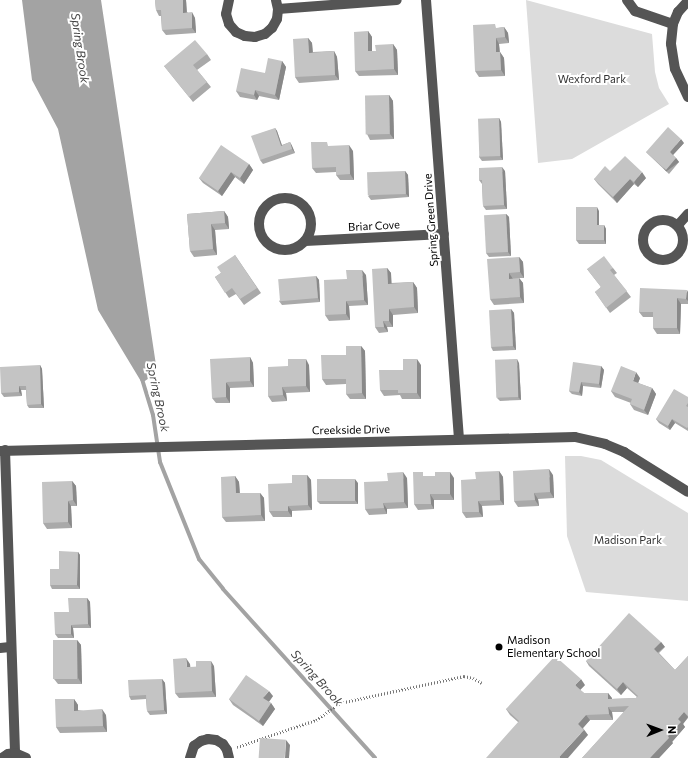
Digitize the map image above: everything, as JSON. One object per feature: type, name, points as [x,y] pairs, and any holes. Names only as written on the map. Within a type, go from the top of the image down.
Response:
[{"type":"street","points":[[229,0],[226,14],[229,24],[236,32],[245,36],[255,37],[265,34],[272,28],[277,19],[277,4],[397,0]]},
{"type":"street","name":"Spring Green Drive","points":[[426,0],[459,439]]},
{"type":"street","points":[[627,0],[635,11],[673,24]]},
{"type":"street","points":[[683,2],[673,24],[671,44],[675,69],[681,86],[688,97]]},
{"type":"street","name":"Briar Cove","points":[[305,241],[310,232],[311,222],[308,212],[302,204],[293,199],[283,198],[273,201],[265,207],[260,216],[258,226],[261,236],[268,244],[277,249],[287,250],[297,248],[305,241],[444,234]]},
{"type":"street","points":[[678,225],[688,214]]},
{"type":"street","points":[[660,220],[670,220],[678,225],[684,239],[682,248],[676,255],[668,259],[661,260],[653,257],[647,252],[644,245],[644,236],[647,228],[651,224],[660,220]]},
{"type":"street","name":"Creekside Drive","points":[[2,450],[564,436],[590,439],[624,452],[688,492]]},
{"type":"street","points":[[2,450],[5,647],[15,753]]},
{"type":"street","points":[[190,758],[194,746],[201,741],[208,739],[216,740],[222,744],[228,754]]},
{"type":"street","points":[[2,758],[8,754],[15,753],[26,758]]},
{"type":"path","points":[[228,754],[316,720],[340,703],[464,676],[473,678],[482,683]]},
{"type":"green space","name":"Wexford Park","points":[[526,0],[652,34],[655,72],[659,88],[669,104],[572,159],[538,163]]},
{"type":"green space","name":"Madison Park","points":[[565,456],[581,456],[601,460],[688,513],[688,601],[586,592],[567,536]]},
{"type":"water","points":[[22,0],[101,0],[156,365],[152,376],[142,383],[98,310],[58,129],[32,80]]},
{"type":"building","points":[[155,0],[183,0],[183,13],[192,12],[192,28],[162,30],[161,10],[156,10]]},
{"type":"building","points":[[495,24],[496,28],[504,27],[505,37],[496,38],[496,52],[500,52],[501,70],[475,71],[473,25]]},
{"type":"building","points":[[368,31],[368,51],[376,51],[375,45],[393,44],[394,69],[355,71],[354,32]]},
{"type":"building","points":[[308,38],[309,53],[334,51],[335,75],[295,77],[293,39]]},
{"type":"building","points":[[195,40],[207,54],[193,65],[207,82],[189,97],[164,66]]},
{"type":"building","points":[[268,58],[282,61],[275,95],[255,90],[254,95],[236,91],[241,68],[265,73]]},
{"type":"building","points":[[365,95],[389,95],[390,134],[366,134]]},
{"type":"building","points":[[499,118],[500,156],[479,157],[478,119]]},
{"type":"building","points":[[668,127],[681,139],[670,152],[676,158],[666,170],[646,152]]},
{"type":"building","points":[[275,128],[281,146],[290,142],[292,149],[260,160],[251,136]]},
{"type":"building","points":[[311,142],[327,142],[328,146],[349,145],[350,174],[336,175],[336,167],[312,168]]},
{"type":"building","points":[[221,145],[249,164],[240,178],[231,172],[218,191],[199,178]]},
{"type":"building","points":[[625,156],[642,172],[634,182],[630,179],[613,197],[594,179],[605,166],[610,171]]},
{"type":"building","points":[[502,167],[504,205],[483,206],[482,180],[479,180],[479,168]]},
{"type":"building","points":[[405,171],[406,194],[368,195],[367,172]]},
{"type":"building","points":[[576,207],[597,207],[597,225],[604,225],[604,240],[576,240]]},
{"type":"building","points":[[224,211],[225,223],[211,224],[213,249],[190,251],[187,214]]},
{"type":"building","points":[[506,214],[508,252],[486,253],[484,215]]},
{"type":"building","points":[[235,255],[257,288],[240,299],[232,288],[225,293],[215,277],[221,273],[217,267]]},
{"type":"building","points":[[604,256],[613,268],[610,270],[627,291],[606,308],[595,292],[601,287],[587,269]]},
{"type":"building","points":[[519,257],[520,272],[509,273],[509,279],[519,278],[520,297],[490,299],[487,259]]},
{"type":"building","points":[[387,268],[388,284],[413,282],[414,307],[389,309],[389,321],[383,321],[384,327],[375,327],[372,269]]},
{"type":"building","points":[[346,270],[362,270],[364,300],[346,301],[346,314],[325,315],[324,280],[347,279]]},
{"type":"building","points":[[316,276],[318,298],[280,301],[278,279]]},
{"type":"building","points":[[640,288],[687,290],[686,299],[677,298],[677,328],[653,328],[653,312],[639,312]]},
{"type":"building","points":[[511,309],[513,346],[491,347],[489,310]]},
{"type":"building","points":[[346,346],[361,346],[362,393],[346,394],[346,379],[322,379],[321,355],[346,355]]},
{"type":"building","points":[[250,357],[250,381],[226,382],[226,397],[212,398],[210,359]]},
{"type":"building","points":[[288,359],[306,359],[306,386],[282,387],[283,395],[268,396],[268,367],[288,366]]},
{"type":"building","points":[[403,359],[417,359],[417,393],[398,393],[398,390],[380,390],[379,370],[403,370]]},
{"type":"building","points":[[517,359],[518,397],[496,398],[495,360]]},
{"type":"building","points":[[573,362],[601,366],[599,384],[581,382],[579,392],[569,391]]},
{"type":"building","points":[[40,365],[41,404],[27,405],[26,386],[19,386],[19,392],[1,393],[0,367]]},
{"type":"building","points":[[621,366],[636,372],[633,381],[652,388],[644,410],[630,404],[632,399],[611,391]]},
{"type":"building","points":[[674,389],[688,397],[688,403],[686,406],[688,407],[687,428],[672,419],[668,426],[656,419]]},
{"type":"building","points":[[549,469],[550,492],[534,493],[535,500],[514,501],[513,471]]},
{"type":"building","points":[[499,471],[500,500],[478,501],[479,512],[462,512],[461,480],[476,479],[475,472]]},
{"type":"building","points":[[403,472],[404,502],[383,503],[384,508],[365,509],[364,482],[388,481],[387,473]]},
{"type":"building","points":[[413,472],[423,472],[423,476],[435,476],[435,472],[450,472],[450,494],[430,494],[431,504],[414,504]]},
{"type":"building","points":[[292,475],[307,475],[308,505],[288,506],[288,511],[269,511],[268,484],[292,483]]},
{"type":"building","points":[[235,476],[236,493],[260,493],[261,515],[222,517],[221,477]]},
{"type":"building","points":[[317,479],[355,479],[355,501],[317,501]]},
{"type":"building","points":[[72,481],[73,500],[68,501],[68,522],[43,523],[42,482]]},
{"type":"building","points":[[59,551],[78,552],[77,585],[50,585],[50,569],[59,569]]},
{"type":"building","points":[[68,598],[87,598],[88,624],[71,625],[71,634],[55,634],[54,612],[69,612]]},
{"type":"building","points":[[629,613],[661,642],[654,649],[675,670],[688,656],[688,716],[684,712],[678,719],[681,722],[668,736],[669,738],[650,758],[582,758],[629,706],[608,707],[609,714],[586,715],[578,724],[584,730],[559,757],[560,758],[486,758],[519,721],[506,709],[555,656],[581,679],[575,685],[584,693],[608,693],[608,699],[636,698],[638,696],[623,682],[617,689],[586,661]]},
{"type":"building","points":[[53,640],[77,640],[77,679],[53,679]]},
{"type":"building","points":[[186,658],[187,667],[196,667],[196,661],[211,661],[212,691],[175,693],[173,659]]},
{"type":"building","points":[[246,675],[269,691],[263,698],[271,703],[259,721],[229,699]]},
{"type":"building","points":[[162,679],[164,710],[147,711],[146,695],[129,696],[128,680]]},
{"type":"building","points":[[55,699],[74,699],[74,711],[102,709],[103,726],[56,727]]},
{"type":"building","points":[[260,738],[286,740],[285,758],[259,758]]},
{"type":"waterway","name":"Spring Brook","points":[[142,379],[153,415],[160,462],[199,559],[223,589],[375,758]]},
{"type":"place","name":"Madison Elementary School","points":[[499,647]]}]
